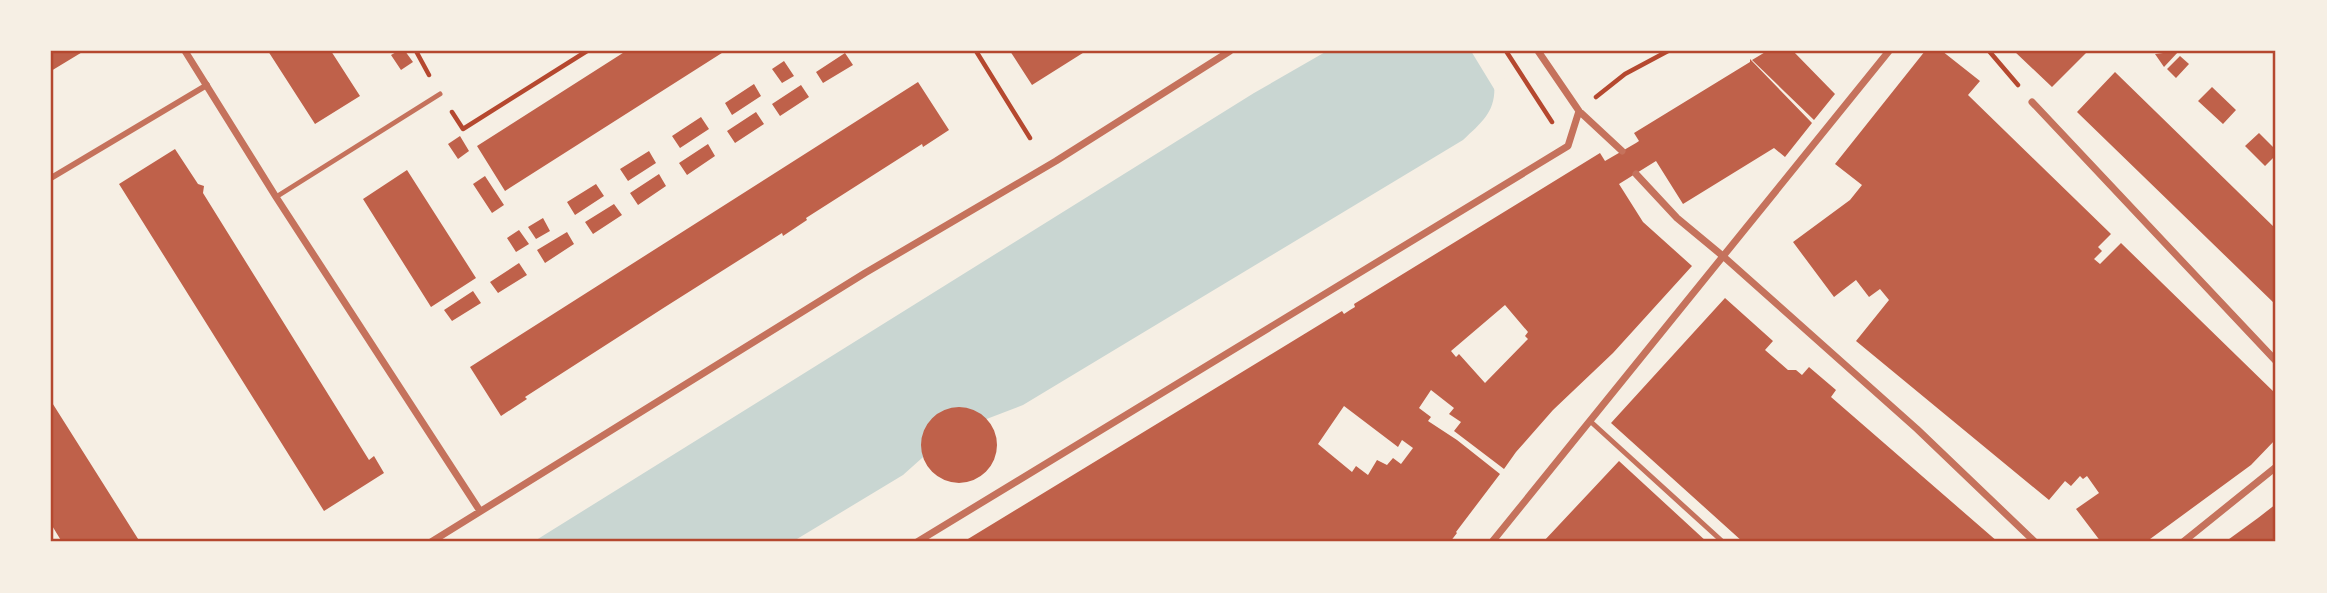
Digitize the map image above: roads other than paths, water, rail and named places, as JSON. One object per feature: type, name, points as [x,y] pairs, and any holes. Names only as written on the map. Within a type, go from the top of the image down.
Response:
[{"type":"street","points":[[186,51],[276,197],[481,511]]},
{"type":"street","points":[[431,542],[865,273],[1056,161],[1230,51]]},
{"type":"street","points":[[1538,51],[1579,111],[1622,151]]},
{"type":"street","points":[[1492,542],[1889,51]]},
{"type":"street","points":[[51,178],[207,85]]},
{"type":"street","points":[[2032,102],[2276,361]]},
{"type":"street","points":[[917,542],[1567,146],[1579,111]]},
{"type":"street","points":[[1636,174],[1677,218],[1917,429],[2035,542]]},
{"type":"street","points":[[2183,542],[2276,467]]},
{"type":"lane","points":[[276,197],[440,94]]},
{"type":"lane","points":[[1590,421],[1723,542]]}]
